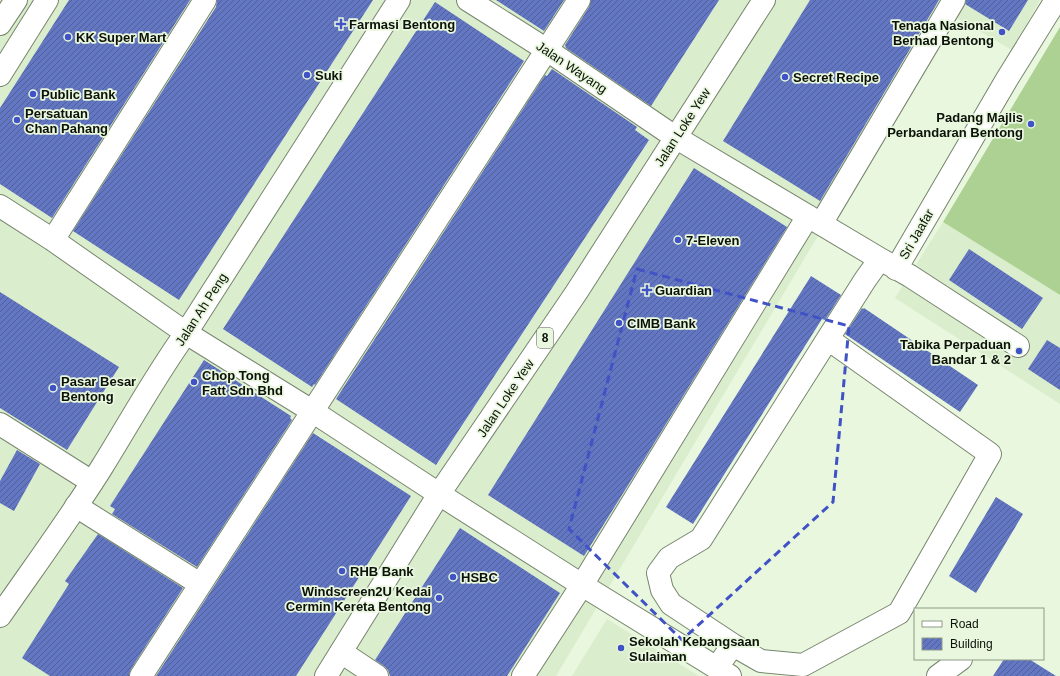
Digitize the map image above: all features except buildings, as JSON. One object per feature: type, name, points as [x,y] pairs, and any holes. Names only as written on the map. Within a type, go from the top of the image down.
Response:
[{"type":"street","points":[[0,24],[16,0]]},
{"type":"street","points":[[0,75],[47,0]]},
{"type":"street","points":[[54,240],[205,0]]},
{"type":"street","name":"Jalan Ah Peng","points":[[0,616],[92,482],[165,363],[186,333],[399,0]]},
{"type":"street","name":"Jalan Wayang","points":[[468,0],[547,50],[675,137]]},
{"type":"street","points":[[141,676],[579,0]]},
{"type":"street","name":"Jalan Loke Yew","points":[[326,676],[439,494],[576,293],[764,0]]},
{"type":"street","points":[[523,676],[954,0]]},
{"type":"street","name":"Sri Jaafar","points":[[675,137],[888,264],[1056,0]]},
{"type":"street","points":[[0,206],[54,240],[186,333],[312,411],[582,585],[724,672],[733,645]]},
{"type":"street","points":[[828,339],[990,454],[899,613],[803,665],[761,661],[733,645],[671,604],[662,590],[658,573],[669,558],[701,539],[865,280],[888,264],[910,276],[1018,346]]},
{"type":"street","points":[[0,424],[92,482]]},
{"type":"street","points":[[76,506],[200,584]]},
{"type":"street","points":[[341,652],[377,676]]},
{"type":"street","points":[[938,676],[960,660]]},
{"type":"highlighted area","points":[[637,269],[849,326],[833,502],[682,640],[569,529]]},
{"type":"shaded area","points":[[0,0],[1040,0],[1012,50],[950,14],[556,676],[0,676]]},
{"type":"shaded area","name":"Tabika Perpaduan Bandar 1 & 2","points":[[943,222],[1060,295],[1060,404],[895,298]]},
{"type":"shaded area","name":"Sekolah Kebangsaan Sulaiman","points":[[607,619],[699,676],[572,676]]},
{"type":"green space","name":"Padang Majlis Perbandaran Bentong","points":[[1060,27],[1060,295],[943,222]]},
{"type":"place","name":"Farmasi Bentong","points":[[341,24]]},
{"type":"place","name":"Tenaga Nasional Berhad Bentong","points":[[1002,32]]},
{"type":"place","name":"KK Super Mart","points":[[68,37]]},
{"type":"place","name":"Suki","points":[[307,75]]},
{"type":"place","name":"Secret Recipe","points":[[785,77]]},
{"type":"place","name":"Public Bank","points":[[33,94]]},
{"type":"place","name":"Persatuan Chan Pahang","points":[[17,120]]},
{"type":"place","name":"Padang Majlis Perbandaran Bentong","points":[[1031,124]]},
{"type":"place","name":"7-Eleven","points":[[678,240]]},
{"type":"place","name":"Guardian","points":[[647,290]]},
{"type":"place","name":"CIMB Bank","points":[[619,323]]},
{"type":"place","name":"Tabika Perpaduan Bandar 1 & 2","points":[[1019,351]]},
{"type":"place","name":"Chop Tong Fatt Sdn Bhd","points":[[194,382]]},
{"type":"place","name":"Pasar Besar Bentong","points":[[53,388]]},
{"type":"place","name":"RHB Bank","points":[[342,571]]},
{"type":"place","name":"HSBC","points":[[453,577]]},
{"type":"place","name":"Windscreen2U Kedai Cermin Kereta Bentong","points":[[439,598]]},
{"type":"place","name":"Sekolah Kebangsaan Sulaiman","points":[[621,648]]}]
